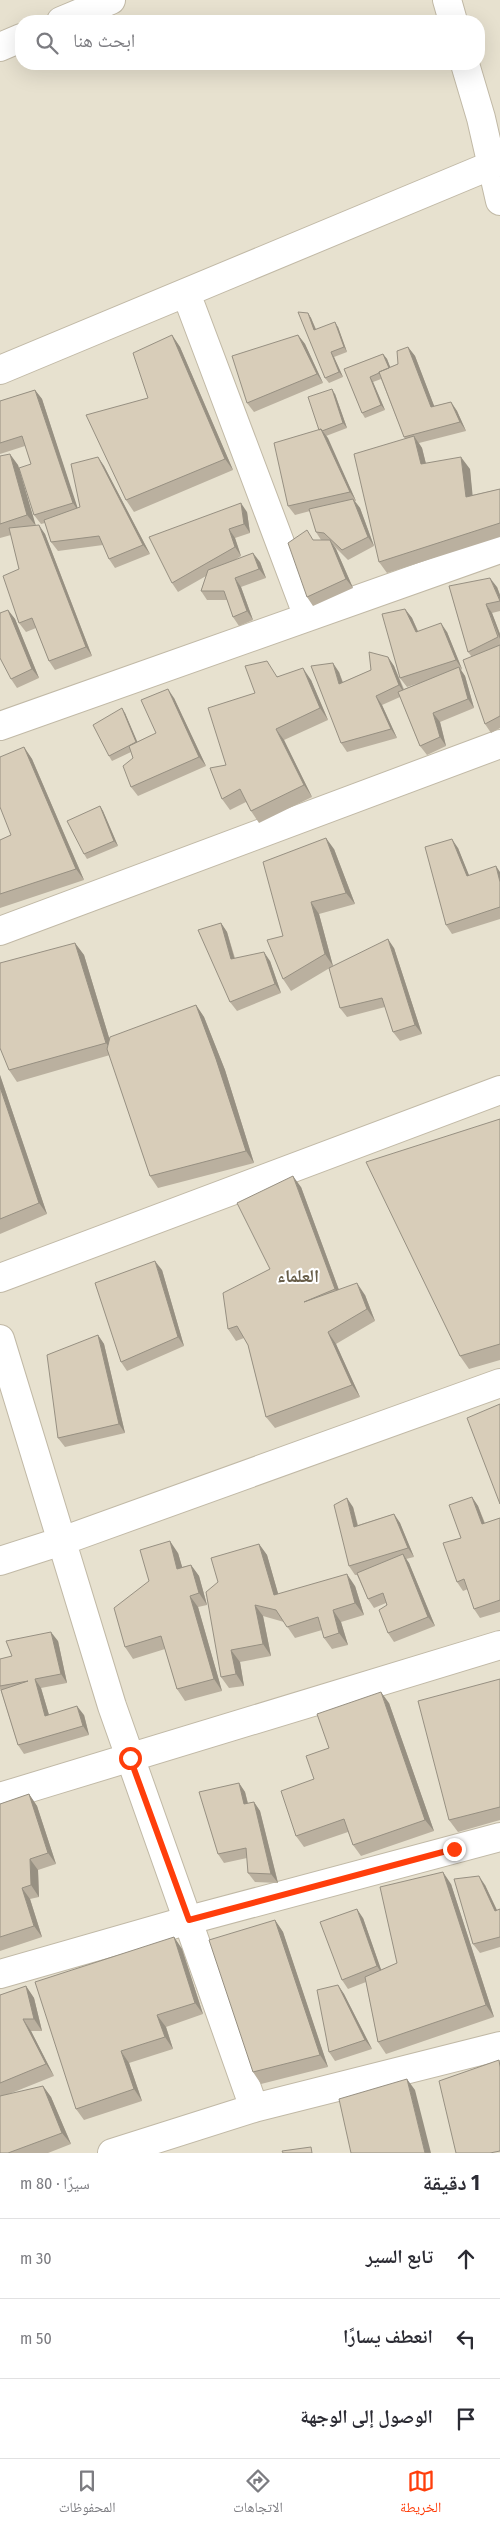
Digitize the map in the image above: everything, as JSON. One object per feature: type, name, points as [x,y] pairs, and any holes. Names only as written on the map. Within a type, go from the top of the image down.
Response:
[{"type":"street","points":[[75,15],[111,0]]},
{"type":"street","points":[[446,0],[451,15]]},
{"type":"street","points":[[0,47],[15,41]]},
{"type":"street","points":[[467,70],[500,201]]},
{"type":"street","points":[[0,370],[492,165]]},
{"type":"street","points":[[186,293],[308,617]]},
{"type":"street","points":[[0,726],[500,549]]},
{"type":"street","points":[[0,931],[500,744]]},
{"type":"street","points":[[0,1278],[500,1090]]},
{"type":"street","points":[[0,1339],[130,1758],[189,1920],[254,2108]]},
{"type":"street","points":[[0,1561],[62,1541],[500,1383]]},
{"type":"street","points":[[0,1797],[500,1645]]},
{"type":"street","points":[[0,1974],[189,1920],[500,1837]]},
{"type":"street","points":[[112,2153],[254,2108],[500,2046]]},
{"type":"shaded area","points":[[0,0],[500,0],[500,2153],[0,2153]]},
{"type":"building","points":[[298,312],[308,313],[314,330],[335,322],[344,347],[331,352],[339,372],[325,378]]},
{"type":"building","points":[[172,335],[225,459],[126,500],[86,415],[148,398],[133,353]]},
{"type":"building","points":[[298,335],[317,374],[247,403],[232,356]]},
{"type":"building","points":[[408,347],[431,407],[451,402],[460,422],[404,437],[379,372],[398,364],[397,351]]},
{"type":"building","points":[[383,354],[389,368],[370,377],[381,405],[362,413],[344,369]]},
{"type":"building","points":[[332,389],[343,423],[322,431],[321,429],[319,430],[308,397]]},
{"type":"building","points":[[35,390],[73,503],[34,515],[19,468],[31,464],[22,436],[0,443],[0,401]]},
{"type":"building","points":[[321,429],[350,492],[288,506],[274,443]]},
{"type":"building","points":[[414,436],[421,464],[461,457],[466,497],[500,489],[500,523],[379,562],[354,454]]},
{"type":"building","points":[[10,454],[27,515],[0,524],[0,456]]},
{"type":"building","points":[[98,457],[143,545],[109,559],[99,536],[51,542],[44,520],[80,507],[71,464]]},
{"type":"building","points":[[353,499],[368,537],[342,550],[324,533],[316,532],[309,509]]},
{"type":"building","points":[[241,503],[244,524],[229,529],[235,547],[172,583],[149,537]]},
{"type":"building","points":[[39,525],[86,647],[49,661],[32,618],[19,623],[3,576],[19,569],[9,528]]},
{"type":"building","points":[[307,530],[313,540],[330,540],[346,579],[307,597],[288,543]]},
{"type":"building","points":[[253,553],[259,569],[235,578],[247,611],[233,617],[224,591],[201,591],[208,570]]},
{"type":"building","points":[[490,578],[500,601],[486,604],[498,637],[468,652],[449,586]]},
{"type":"building","points":[[405,609],[416,632],[441,623],[456,660],[400,678],[382,614]]},
{"type":"building","points":[[8,610],[32,669],[11,679],[0,658],[0,613]]},
{"type":"building","points":[[500,645],[500,716],[485,724],[463,660]]},
{"type":"building","points":[[369,652],[388,657],[399,685],[376,696],[391,729],[341,743],[311,666],[333,663],[339,684],[371,670]]},
{"type":"building","points":[[267,661],[277,677],[303,668],[320,708],[276,729],[304,785],[251,811],[240,789],[222,799],[210,768],[226,765],[208,708],[255,693],[245,666]]},
{"type":"building","points":[[459,667],[468,699],[433,713],[440,737],[420,746],[398,692]]},
{"type":"building","points":[[168,689],[199,757],[131,787],[123,766],[133,758],[129,746],[156,733],[141,700]]},
{"type":"building","points":[[122,708],[136,742],[109,756],[93,725]]},
{"type":"building","points":[[24,747],[76,869],[0,894],[0,840],[11,835],[0,807],[0,757]]},
{"type":"building","points":[[100,806],[114,841],[84,854],[67,821]]},
{"type":"building","points":[[326,838],[346,893],[311,902],[325,954],[283,979],[267,940],[283,936],[263,862]]},
{"type":"building","points":[[452,839],[467,876],[496,866],[500,882],[500,907],[446,925],[425,847]]},
{"type":"building","points":[[221,923],[231,959],[264,952],[275,984],[230,1002],[198,930]]},
{"type":"building","points":[[388,939],[415,1025],[393,1032],[382,998],[340,1008],[329,968]]},
{"type":"building","points":[[75,943],[106,1043],[9,1070],[0,1048],[0,963]]},
{"type":"building","points":[[196,1005],[246,1151],[150,1176],[107,1049],[110,1037]]},
{"type":"building","points":[[0,1087],[39,1203],[0,1219]]},
{"type":"building","points":[[500,1119],[500,1344],[460,1356],[366,1162]]},
{"type":"building","points":[[293,1176],[335,1289],[304,1302],[357,1283],[367,1309],[328,1332],[352,1385],[266,1417],[248,1345],[237,1326],[228,1329],[223,1293],[270,1269],[237,1203]]},
{"type":"building","points":[[155,1261],[178,1337],[121,1362],[95,1283]]},
{"type":"building","points":[[98,1335],[119,1424],[58,1438],[47,1355]]},
{"type":"building","points":[[500,1404],[500,1504],[467,1418]]},
{"type":"building","points":[[472,1497],[482,1524],[500,1518],[500,1600],[474,1609],[464,1579],[457,1582],[443,1543],[461,1538],[449,1505]]},
{"type":"building","points":[[347,1498],[354,1527],[394,1514],[408,1548],[349,1566],[334,1505]]},
{"type":"building","points":[[170,1541],[177,1569],[191,1565],[199,1593],[190,1596],[214,1679],[177,1689],[161,1636],[125,1647],[114,1608],[149,1581],[140,1550]]},
{"type":"building","points":[[259,1544],[274,1595],[347,1574],[355,1603],[333,1610],[339,1633],[324,1638],[318,1617],[287,1627],[276,1610],[255,1605],[263,1644],[231,1650],[236,1674],[221,1677],[206,1592],[218,1582],[211,1558]]},
{"type":"building","points":[[403,1554],[428,1617],[388,1633],[379,1610],[387,1605],[383,1593],[368,1599],[357,1573]]},
{"type":"building","points":[[51,1632],[61,1674],[35,1679],[45,1716],[77,1706],[83,1726],[18,1745],[1,1690],[28,1681],[0,1686],[0,1659],[12,1656],[6,1641]]},
{"type":"building","points":[[500,1679],[500,1807],[449,1820],[418,1701]]},
{"type":"building","points":[[381,1692],[425,1820],[353,1845],[344,1819],[296,1836],[281,1791],[314,1779],[306,1756],[329,1748],[317,1714]]},
{"type":"building","points":[[239,1783],[244,1804],[254,1802],[271,1874],[248,1873],[246,1848],[218,1854],[199,1792]]},
{"type":"building","points":[[29,1794],[48,1853],[30,1859],[31,1885],[22,1888],[34,1926],[0,1937],[0,1804]]},
{"type":"building","points":[[443,1872],[486,2005],[378,2042],[365,1977],[397,1963],[380,1887]]},
{"type":"building","points":[[479,1876],[495,1911],[500,1909],[500,1937],[473,1944],[454,1879]]},
{"type":"building","points":[[357,1909],[377,1966],[342,1980],[320,1922]]},
{"type":"building","points":[[275,1920],[320,2055],[253,2072],[209,1940]]},
{"type":"building","points":[[174,1937],[195,2003],[157,2015],[165,2037],[121,2051],[134,2089],[76,2109],[35,1982]]},
{"type":"building","points":[[338,1985],[365,2040],[329,2052],[317,1990]]},
{"type":"building","points":[[26,1986],[34,2019],[23,2019],[46,2064],[0,2083],[0,1995]]},
{"type":"building","points":[[499,2060],[500,2151],[490,2153],[456,2153],[439,2081]]},
{"type":"building","points":[[407,2079],[425,2153],[351,2153],[339,2099]]},
{"type":"building","points":[[43,2086],[62,2133],[8,2153],[0,2153],[0,2096]]},
{"type":"building","points":[[311,2147],[312,2153],[283,2153],[282,2151]]},
{"type":"district","name":"العلماء","points":[[298,1276]]},
{"type":"route","points":[[130,1758],[189,1920],[454,1849]]}]
